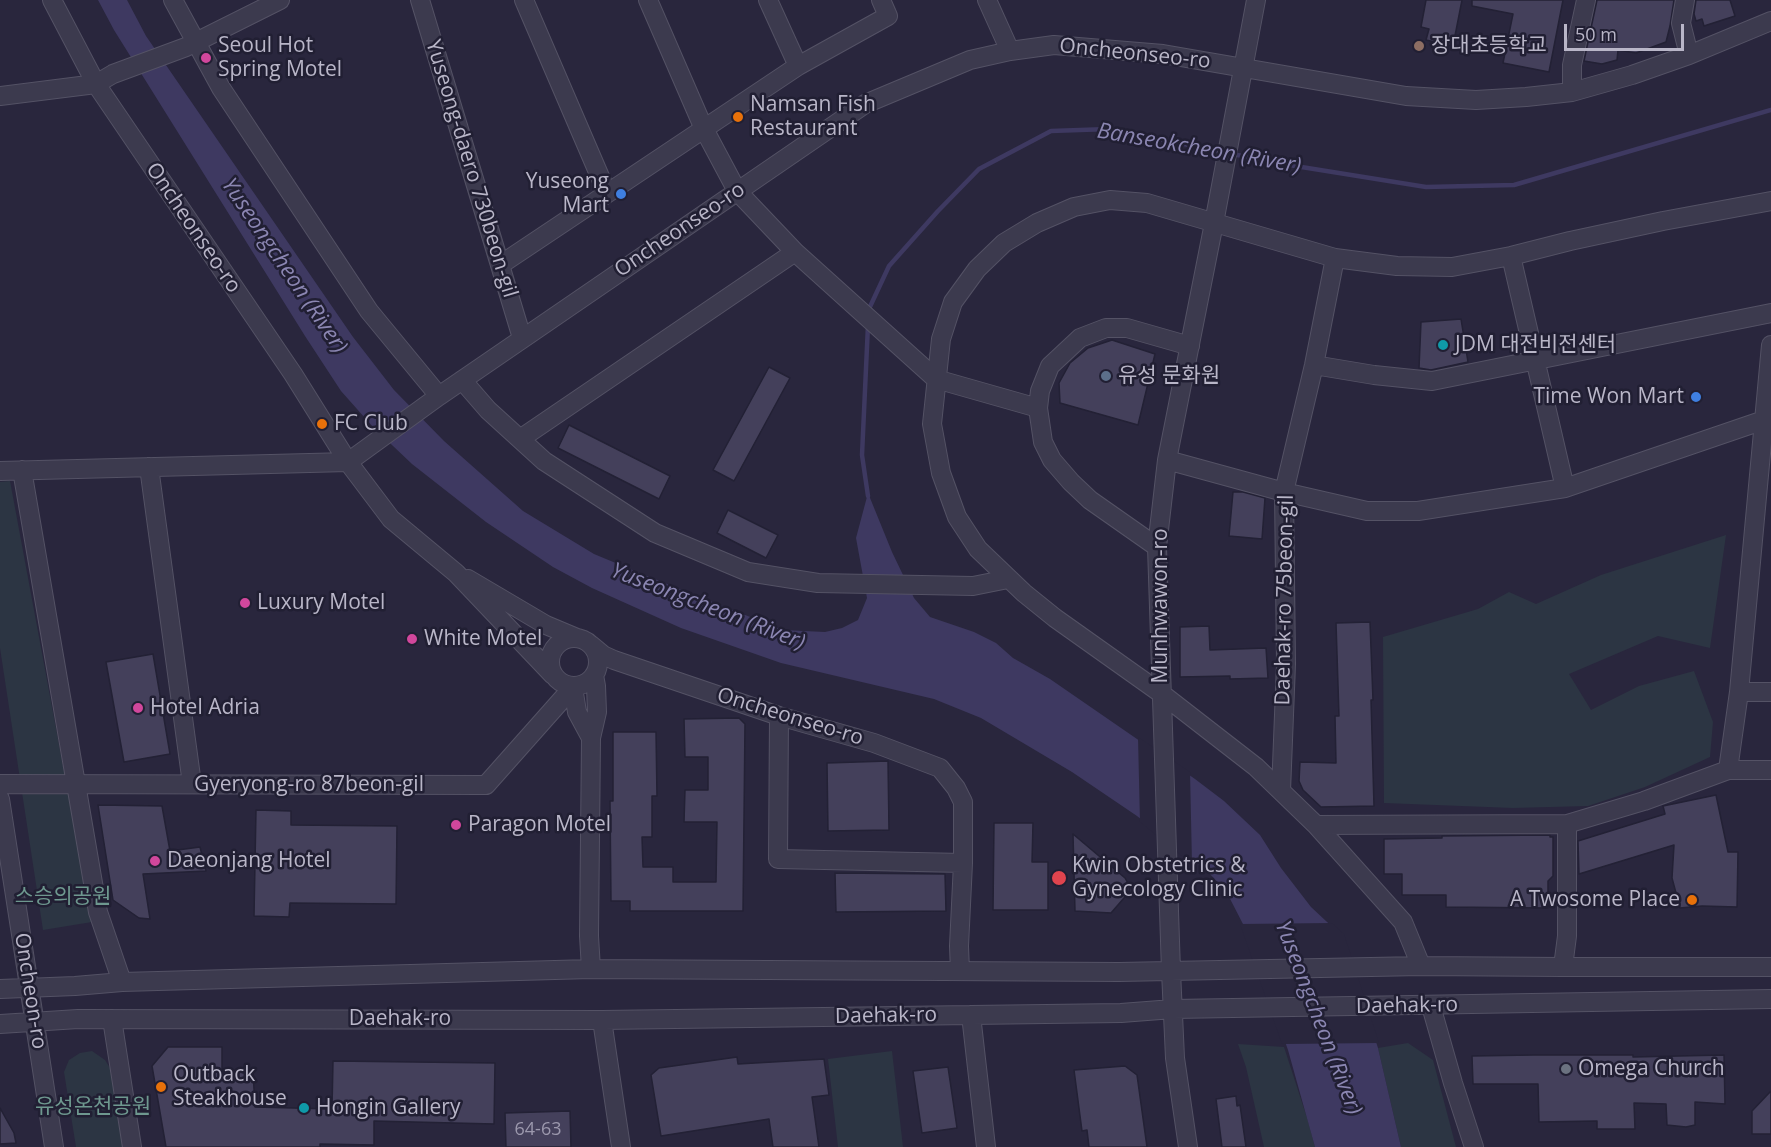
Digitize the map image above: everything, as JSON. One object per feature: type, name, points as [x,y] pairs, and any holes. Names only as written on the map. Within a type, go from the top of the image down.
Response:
[{"type":"street","name":"Oncheonseo-ro","points":[[52,0],[96,84],[293,374],[348,462],[391,519],[456,573],[553,675]]},
{"type":"street","points":[[172,0],[191,44],[369,310],[439,396]]},
{"type":"street","points":[[0,96],[96,84],[113,74],[191,44],[280,0]]},
{"type":"street","name":"Yuseong-daero 730beon-gil","points":[[420,0],[522,338]]},
{"type":"street","points":[[524,0],[607,193]]},
{"type":"street","points":[[648,0],[705,129],[737,191],[795,252],[936,379],[1038,408]]},
{"type":"street","points":[[768,0],[798,66]]},
{"type":"street","points":[[987,0],[1010,51]]},
{"type":"street","name":"Munhwawon-ro","points":[[1188,1147],[1175,1058],[1157,547],[1167,460],[1256,0]]},
{"type":"street","points":[[1572,92],[1572,65],[1586,0]]},
{"type":"street","points":[[1685,0],[1681,23],[1689,55]]},
{"type":"street","points":[[500,265],[884,8]]},
{"type":"street","name":"Oncheonseo-ro","points":[[348,462],[522,338],[865,104],[970,60],[1010,51],[1054,45],[1163,54],[1406,96],[1476,100],[1572,92],[1632,75],[1689,55],[1771,21]]},
{"type":"street","points":[[1421,966],[1403,922],[1316,825],[1256,767],[1162,694],[1055,618],[1008,579],[978,549],[957,517],[941,473],[932,424],[941,339],[953,302],[977,268],[1004,243],[1037,223],[1074,207],[1110,200],[1147,203],[1335,258],[1397,266],[1452,267],[1771,201]]},
{"type":"street","points":[[520,440],[795,252]]},
{"type":"street","points":[[1512,256],[1566,488]]},
{"type":"street","name":"Daehak-ro 75beon-gil","points":[[1281,791],[1286,664],[1284,492],[1314,365],[1335,258]]},
{"type":"street","points":[[1314,365],[1374,375],[1432,381],[1771,313]]},
{"type":"street","points":[[1157,547],[1090,500],[1052,460],[1043,442],[1038,408],[1040,391],[1050,366],[1080,338],[1106,328],[1127,328],[1190,346]]},
{"type":"street","points":[[1728,770],[1739,692],[1768,417],[1771,345]]},
{"type":"street","points":[[462,380],[488,410],[544,461],[655,533],[748,572],[818,583],[973,586],[1008,579]]},
{"type":"street","points":[[1167,460],[1367,512],[1418,511],[1566,488],[1768,417]]},
{"type":"street","points":[[0,471],[348,462]]},
{"type":"street","points":[[148,467],[192,784]]},
{"type":"street","points":[[22,470],[98,912],[122,982]]},
{"type":"street","points":[[456,573],[546,625],[584,642],[603,655],[602,668],[596,686],[597,712],[591,738],[589,936],[591,969]]},
{"type":"street","points":[[584,642],[569,638],[562,641],[552,652],[550,667],[553,675],[565,685],[582,686],[602,668]]},
{"type":"street","name":"Oncheonseo-ro","points":[[602,668],[874,743],[940,768],[956,788],[963,802],[963,863]]},
{"type":"street","points":[[573,687],[577,712],[591,738]]},
{"type":"street","name":"Gyeryong-ro 87beon-gil","points":[[0,784],[486,785],[573,687]]},
{"type":"street","points":[[1739,692],[1771,692]]},
{"type":"street","points":[[779,716],[778,859],[963,863],[960,971]]},
{"type":"street","points":[[1316,825],[1567,824],[1644,801],[1728,770],[1771,770]]},
{"type":"street","name":"Oncheon-ro","points":[[0,799],[54,1147]]},
{"type":"street","points":[[1563,967],[1567,936],[1567,824]]},
{"type":"street","name":"Daehak-ro","points":[[0,989],[122,982],[591,969],[1171,971],[1421,966],[1771,966]]},
{"type":"street","name":"Daehak-ro","points":[[0,1024],[112,1019],[602,1020],[971,1015],[1111,1013],[1173,1009],[1771,999]]},
{"type":"street","points":[[1431,1006],[1474,1147]]},
{"type":"street","points":[[971,1015],[986,1147]]},
{"type":"street","points":[[112,1019],[132,1147]]},
{"type":"street","points":[[602,1020],[621,1147]]},
{"type":"green space","name":"스승의공원","points":[[10,481],[92,922],[43,930],[0,648],[0,482]]},
{"type":"green space","points":[[1726,535],[1710,648],[1658,636],[1569,674],[1591,710],[1639,686],[1694,671],[1713,722],[1710,757],[1645,787],[1588,806],[1513,808],[1384,803],[1383,637],[1478,609],[1509,592],[1536,604],[1601,575]]},
{"type":"green space","points":[[1408,1043],[1433,1060],[1456,1147],[1401,1147],[1378,1048]]},
{"type":"green space","points":[[1238,1044],[1284,1047],[1315,1147],[1264,1147],[1246,1067]]},
{"type":"green space","name":"유성온천공원","points":[[92,1051],[105,1060],[110,1068],[124,1147],[76,1147],[64,1072],[69,1060],[80,1053]]},
{"type":"green space","points":[[892,1051],[903,1147],[838,1147],[828,1059]]},
{"type":"water","name":"Yuseongcheon (River)","points":[[98,0],[127,0],[146,36],[353,337],[394,390],[444,441],[523,511],[594,554],[647,576],[783,630],[825,632],[842,628],[858,620],[867,598],[856,538],[868,493],[914,598],[930,617],[974,632],[996,643],[1013,658],[1050,679],[1224,801],[1260,835],[1281,868],[1311,907],[1341,935],[1378,1048],[1401,1147],[1315,1147],[1288,1050],[1244,926],[1226,891],[1209,873],[1137,816],[1072,772],[981,718],[934,699],[781,663],[681,628],[592,588],[553,567],[486,522],[412,464],[373,427],[341,391],[114,30]]},
{"type":"pier","points":[[1138,737],[1190,772],[1192,864],[1140,822]]},
{"type":"pier","points":[[1332,923],[1344,934],[1379,1043],[1282,1044],[1240,924]]},
{"type":"building","points":[[1426,0],[1462,0],[1453,46],[1426,40],[1429,29],[1421,27]]},
{"type":"building","points":[[1472,0],[1563,0],[1549,72],[1503,63],[1513,14],[1472,6]]},
{"type":"building","points":[[1597,0],[1674,0],[1666,42],[1636,53],[1618,50],[1617,60],[1602,64],[1584,61]]},
{"type":"building","points":[[1696,0],[1730,0],[1735,16],[1704,26],[1702,19],[1696,21],[1694,14]]},
{"type":"building","name":"JDM 대전비전센터","points":[[1461,319],[1468,362],[1431,370],[1419,368],[1421,322]]},
{"type":"building","name":"유성 문화원","points":[[1112,340],[1155,354],[1138,425],[1060,403],[1059,383],[1070,363],[1088,348]]},
{"type":"building","points":[[769,367],[790,378],[734,481],[713,470]]},
{"type":"building","points":[[569,425],[670,476],[659,499],[558,448]]},
{"type":"building","points":[[1233,492],[1243,492],[1265,498],[1262,539],[1229,536]]},
{"type":"building","points":[[728,510],[778,535],[766,558],[717,533]]},
{"type":"building","points":[[1370,622],[1374,806],[1321,807],[1303,790],[1299,781],[1300,762],[1336,763],[1335,716],[1339,716],[1336,623]]},
{"type":"building","points":[[1209,626],[1210,650],[1266,648],[1268,678],[1180,677],[1180,627]]},
{"type":"building","name":"Hotel Adria","points":[[153,654],[170,754],[124,762],[106,662]]},
{"type":"building","points":[[739,718],[745,724],[743,911],[630,911],[630,901],[611,901],[610,801],[613,801],[613,732],[656,732],[657,796],[652,796],[652,837],[642,837],[643,867],[673,867],[673,882],[716,882],[717,822],[684,822],[685,790],[708,790],[708,757],[685,757],[684,719]]},
{"type":"building","points":[[888,761],[889,830],[828,831],[827,763]]},
{"type":"building","points":[[1716,795],[1728,852],[1738,852],[1737,907],[1680,908],[1672,878],[1674,845],[1579,874],[1578,841],[1665,814],[1663,806]]},
{"type":"building","name":"Daeonjang Hotel","points":[[98,805],[162,806],[170,851],[200,847],[206,871],[143,874],[150,919],[139,918],[113,900]]},
{"type":"building","points":[[256,810],[291,811],[291,825],[397,826],[396,904],[290,903],[289,917],[254,916]]},
{"type":"building","points":[[994,823],[1033,823],[1032,862],[1048,862],[1048,910],[993,910]]},
{"type":"building","points":[[1073,834],[1125,878],[1129,885],[1129,891],[1111,913],[1075,911]]},
{"type":"building","points":[[1550,835],[1553,837],[1553,876],[1548,881],[1548,908],[1446,907],[1446,895],[1402,895],[1402,874],[1384,874],[1384,839]]},
{"type":"building","points":[[835,873],[945,874],[946,911],[836,912]]},
{"type":"building","points":[[168,1047],[222,1047],[222,1071],[253,1071],[255,1107],[332,1109],[333,1061],[495,1063],[494,1124],[374,1121],[374,1145],[166,1147],[152,1066]]},
{"type":"building","points":[[1633,1055],[1633,1057],[1724,1055],[1725,1104],[1695,1102],[1695,1125],[1686,1127],[1667,1125],[1666,1104],[1634,1103],[1635,1129],[1597,1129],[1597,1121],[1539,1122],[1538,1084],[1473,1084],[1472,1056]]},
{"type":"building","points":[[737,1057],[738,1064],[824,1059],[829,1095],[812,1097],[819,1147],[773,1147],[769,1119],[661,1136],[651,1075],[659,1068]]},
{"type":"building","points":[[1125,1066],[1137,1075],[1147,1147],[1089,1147],[1087,1130],[1082,1131],[1074,1070]]},
{"type":"building","points":[[948,1067],[957,1128],[922,1133],[913,1071]]},
{"type":"building","points":[[1771,1091],[1771,1134],[1752,1134],[1752,1111]]},
{"type":"building","points":[[1236,1096],[1237,1106],[1240,1105],[1246,1147],[1222,1147],[1216,1099]]},
{"type":"building","points":[[0,1108],[14,1133],[16,1143],[0,1144]]},
{"type":"building","points":[[570,1111],[571,1147],[506,1147],[505,1113]]},
{"type":"waterway","name":"Banseokcheon (River)","points":[[1232,154],[1426,187],[1514,185],[1771,110]]},
{"type":"waterway","name":"Banseokcheon (River)","points":[[868,311],[889,266],[979,169],[1051,131],[1109,129],[1224,152]]},
{"type":"waterway","name":"Banseokcheon (River)","points":[[868,325],[862,455],[868,496]]},
{"type":"place","name":"장대초등학교","points":[[1419,46]]},
{"type":"place","name":"Seoul Hot Spring Motel","points":[[206,58]]},
{"type":"place","name":"Namsan Fish Restaurant","points":[[738,117]]},
{"type":"place","name":"Yuseong Mart","points":[[621,194]]},
{"type":"place","name":"JDM 대전비전센터","points":[[1443,345]]},
{"type":"place","name":"유성 문화원","points":[[1106,376]]},
{"type":"place","name":"Time Won Mart","points":[[1696,397]]},
{"type":"place","name":"FC Club","points":[[322,424]]},
{"type":"place","name":"Luxury Motel","points":[[245,603]]},
{"type":"place","name":"White Motel","points":[[412,639]]},
{"type":"place","name":"Hotel Adria","points":[[138,708]]},
{"type":"place","name":"Paragon Motel","points":[[456,825]]},
{"type":"place","name":"Daeonjang Hotel","points":[[155,861]]},
{"type":"place","name":"Kwin Obstetrics & Gynecology Clinic","points":[[1059,878]]},
{"type":"place","name":"A Twosome Place","points":[[1692,900]]},
{"type":"place","name":"Omega Church","points":[[1566,1069]]},
{"type":"place","name":"Outback Steakhouse","points":[[161,1087]]},
{"type":"place","name":"Hongin Gallery","points":[[304,1108]]}]
